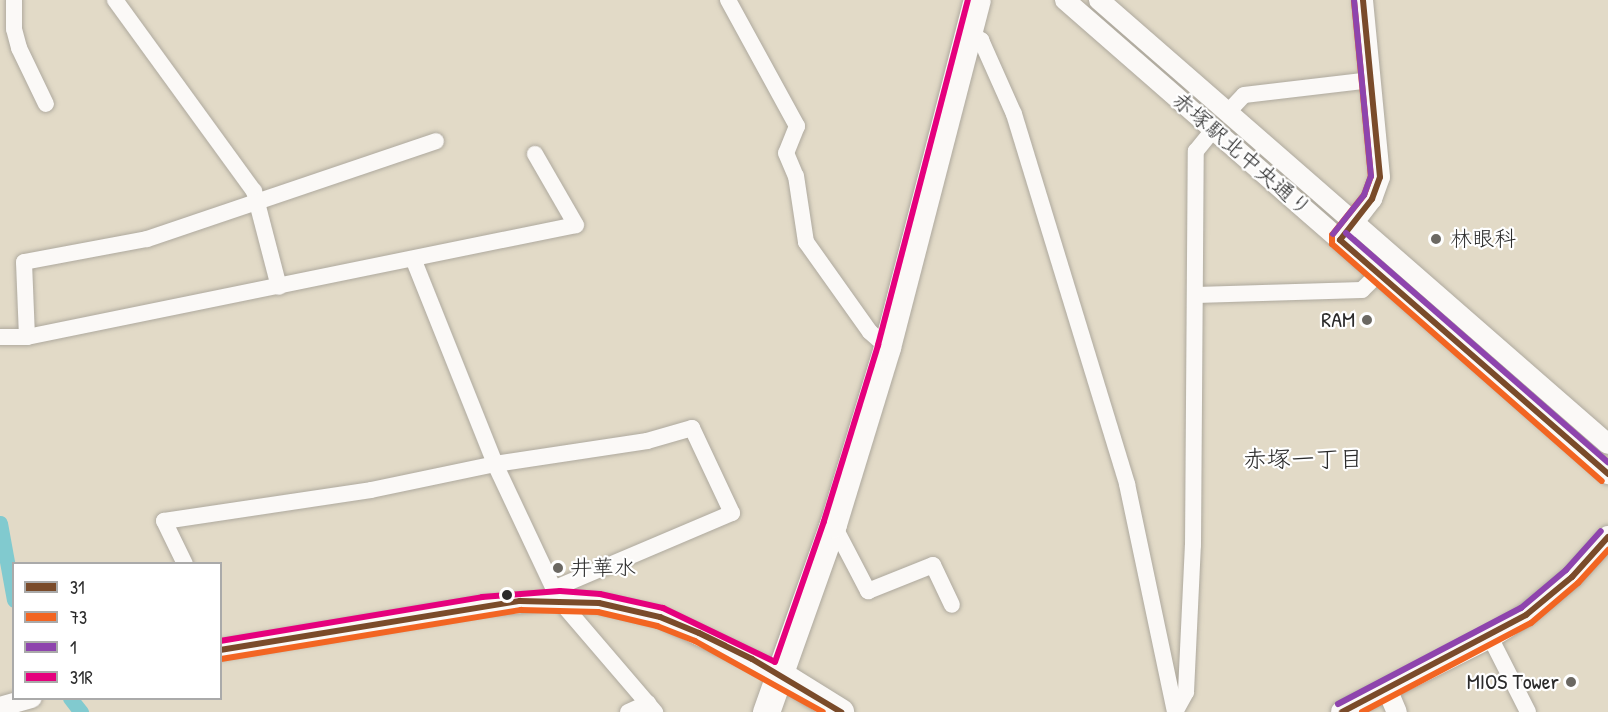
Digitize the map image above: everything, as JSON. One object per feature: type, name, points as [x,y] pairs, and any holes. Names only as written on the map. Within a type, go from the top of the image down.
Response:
[{"type":"highway","points":[[766,712],[833,524],[887,347],[977,0]]},
{"type":"main road","points":[[1342,712],[1490,637],[1557,591],[1608,537]]},
{"type":"main road","points":[[780,675],[841,712]]},
{"type":"street","points":[[15,0],[14,29],[19,48],[46,104]]},
{"type":"street","points":[[115,0],[254,191],[279,287]]},
{"type":"street","points":[[728,0],[797,126],[786,153],[796,176],[806,242],[870,332],[887,347]]},
{"type":"street","name":"赤塚駅北中央通り","points":[[1065,0],[1608,474]]},
{"type":"street","name":"赤塚駅北中央通り","points":[[1099,0],[1608,444]]},
{"type":"street","points":[[1340,240],[1372,199],[1380,177],[1363,0]]},
{"type":"street","points":[[967,36],[981,40],[1014,114],[1127,484],[1175,712]]},
{"type":"street","points":[[1165,87],[1181,71]]},
{"type":"street","points":[[1228,112],[1244,95],[1371,80]]},
{"type":"street","points":[[1175,712],[1186,692],[1193,545],[1196,151],[1214,129]]},
{"type":"street","points":[[27,338],[24,262],[147,239],[436,141]]},
{"type":"street","points":[[0,337],[27,338],[414,261],[576,225],[535,154]]},
{"type":"street","points":[[414,261],[495,464],[556,595],[651,708]]},
{"type":"street","points":[[1196,295],[1362,290],[1378,274]]},
{"type":"street","points":[[184,562],[164,521],[371,490],[495,464],[647,441],[692,428],[732,513],[556,595],[223,645]]},
{"type":"street","points":[[833,524],[868,591],[933,565],[952,605]]},
{"type":"street","points":[[556,595],[660,617],[780,675]]},
{"type":"street","points":[[1490,637],[1528,712]]},
{"type":"street","points":[[1387,689],[1397,712]]},
{"type":"street","points":[[0,708],[28,700]]},
{"type":"street","points":[[627,712],[651,708]]},
{"type":"waterway","points":[[0,523],[12,589]]},
{"type":"waterway","points":[[72,700],[81,712]]},
{"type":"transit line","name":"31R","points":[[222,641],[482,597],[560,591],[600,594],[663,608],[775,662],[824,521],[878,345],[968,0]]},
{"type":"transit line","name":"31","points":[[1340,240],[1372,199],[1380,177],[1363,0]]},
{"type":"transit line","name":"73","points":[[1354,1],[1371,176],[1364,195],[1332,235],[1332,244],[1602,481]]},
{"type":"transit line","name":"1","points":[[1333,234],[1364,195],[1371,176],[1354,1]]},
{"type":"transit line","name":"1","points":[[1346,233],[1608,462]]},
{"type":"transit line","name":"31","points":[[1340,240],[1608,474]]},
{"type":"transit line","name":"1","points":[[1338,704],[1521,608],[1566,570],[1601,531]]},
{"type":"transit line","name":"31","points":[[1342,712],[1526,615],[1572,577],[1608,537]]},
{"type":"transit line","name":"73","points":[[1362,712],[1531,623],[1578,583],[1608,550]]},
{"type":"transit line","name":"31","points":[[222,650],[520,601],[599,603],[660,617],[699,633],[752,659],[841,712]]},
{"type":"transit line","name":"73","points":[[222,659],[521,610],[598,612],[657,626],[695,641],[823,712]]},
{"type":"place","name":"林眼科","points":[[1436,239]]},
{"type":"place","name":"RAM","points":[[1367,320]]},
{"type":"place","name":"井華水","points":[[558,568]]},
{"type":"place","name":"MIOS Tower","points":[[1571,682]]},
{"type":"district","name":"赤塚一丁目","points":[[1303,459]]}]
